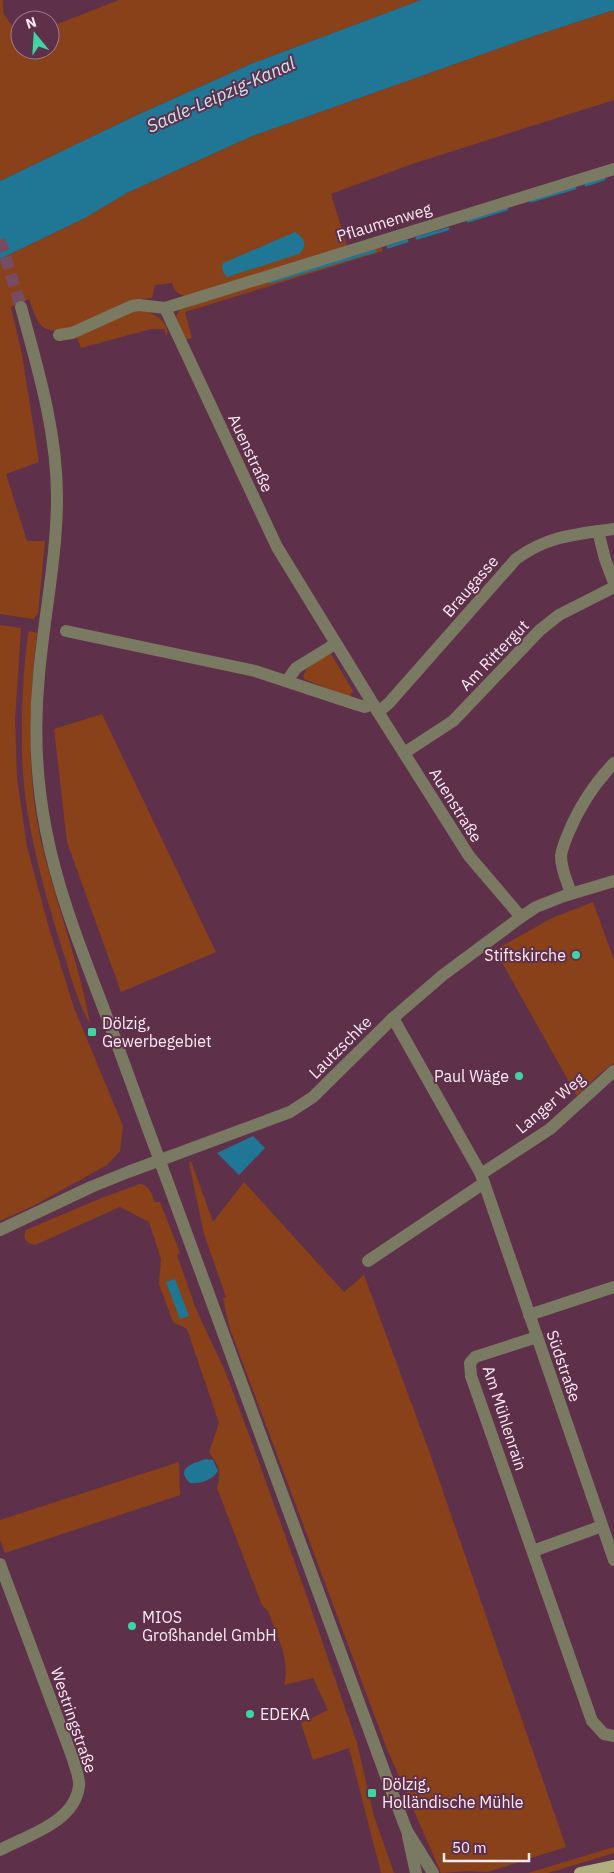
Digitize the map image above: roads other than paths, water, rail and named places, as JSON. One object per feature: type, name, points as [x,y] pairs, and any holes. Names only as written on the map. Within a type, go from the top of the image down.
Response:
[{"type":"main road","points":[[580,1873],[614,1866]]},
{"type":"main road","points":[[596,1873],[614,1866]]},
{"type":"street","name":"Pflaumenweg","points":[[165,308],[614,169]]},
{"type":"street","points":[[59,335],[72,334],[139,304],[165,308]]},
{"type":"street","points":[[21,307],[42,384],[54,450],[56,488],[54,554],[39,671],[37,704],[38,769],[44,821],[52,859],[80,947],[407,1831],[416,1873]]},
{"type":"street","name":"Auenstraße","points":[[165,308],[276,547],[469,856],[521,916]]},
{"type":"street","name":"Braugasse","points":[[375,708],[389,703],[516,559],[530,548],[548,540],[614,529]]},
{"type":"street","name":"Am Rittergut","points":[[404,753],[453,721],[540,630],[559,615],[614,585],[598,531]]},
{"type":"street","points":[[66,630],[255,671],[354,704],[375,708]]},
{"type":"street","points":[[287,681],[296,668],[335,644]]},
{"type":"street","points":[[571,893],[562,868],[561,856],[563,846],[585,800],[601,777],[614,763]]},
{"type":"street","name":"Lautzschke","points":[[0,1230],[91,1187],[278,1117],[300,1106],[313,1097],[393,1018],[468,954],[521,916],[536,907],[571,893],[614,881]]},
{"type":"street","name":"Südstraße","points":[[393,1018],[482,1179],[614,1560]]},
{"type":"street","name":"Langer Weg","points":[[482,1179],[550,1129],[614,1071]]},
{"type":"street","points":[[368,1261],[482,1179]]},
{"type":"street","points":[[529,1315],[614,1287]]},
{"type":"street","name":"Am Mühlenrain","points":[[537,1337],[482,1354],[474,1358],[470,1363],[470,1369],[592,1721],[604,1734],[614,1736]]},
{"type":"street","points":[[533,1551],[602,1526]]},
{"type":"street","name":"Westringstraße","points":[[0,1564],[73,1759],[79,1785],[72,1807],[56,1821],[0,1850]]},
{"type":"street","points":[[407,1831],[433,1873]]},
{"type":"water","name":"Saale-Leipzig-Kanal","points":[[421,0],[614,0],[614,10],[528,38],[250,137],[127,193],[85,218],[0,259],[0,181],[135,116],[253,63]]},
{"type":"water","points":[[295,232],[304,242],[304,248],[299,254],[227,277],[223,272],[223,263]]},
{"type":"water","points":[[253,1136],[265,1148],[239,1175],[217,1153]]},
{"type":"water","points":[[175,1279],[189,1316],[180,1319],[166,1282]]},
{"type":"water","points":[[206,1459],[213,1460],[218,1471],[216,1474],[206,1481],[190,1483],[184,1473],[187,1467]]},
{"type":"waterway","points":[[586,185],[604,179]]},
{"type":"waterway","points":[[531,201],[575,188]]},
{"type":"waterway","points":[[468,221],[507,209]]},
{"type":"waterway","points":[[417,238],[448,229]]},
{"type":"waterway","points":[[388,247],[407,241]]},
{"type":"waterway","points":[[270,282],[375,251]]},
{"type":"tunnel","points":[[0,240],[21,307]]},
{"type":"place","name":"Stiftskirche","points":[[576,955]]},
{"type":"place","name":"Dölzig, Gewerbegebiet","points":[[92,1032]]},
{"type":"place","name":"Paul Wäge","points":[[519,1076]]},
{"type":"place","name":"MIOS Großhandel GmbH","points":[[132,1626]]},
{"type":"place","name":"EDEKA","points":[[250,1714]]},
{"type":"place","name":"Dölzig, Holländische Mühle","points":[[372,1793]]}]
